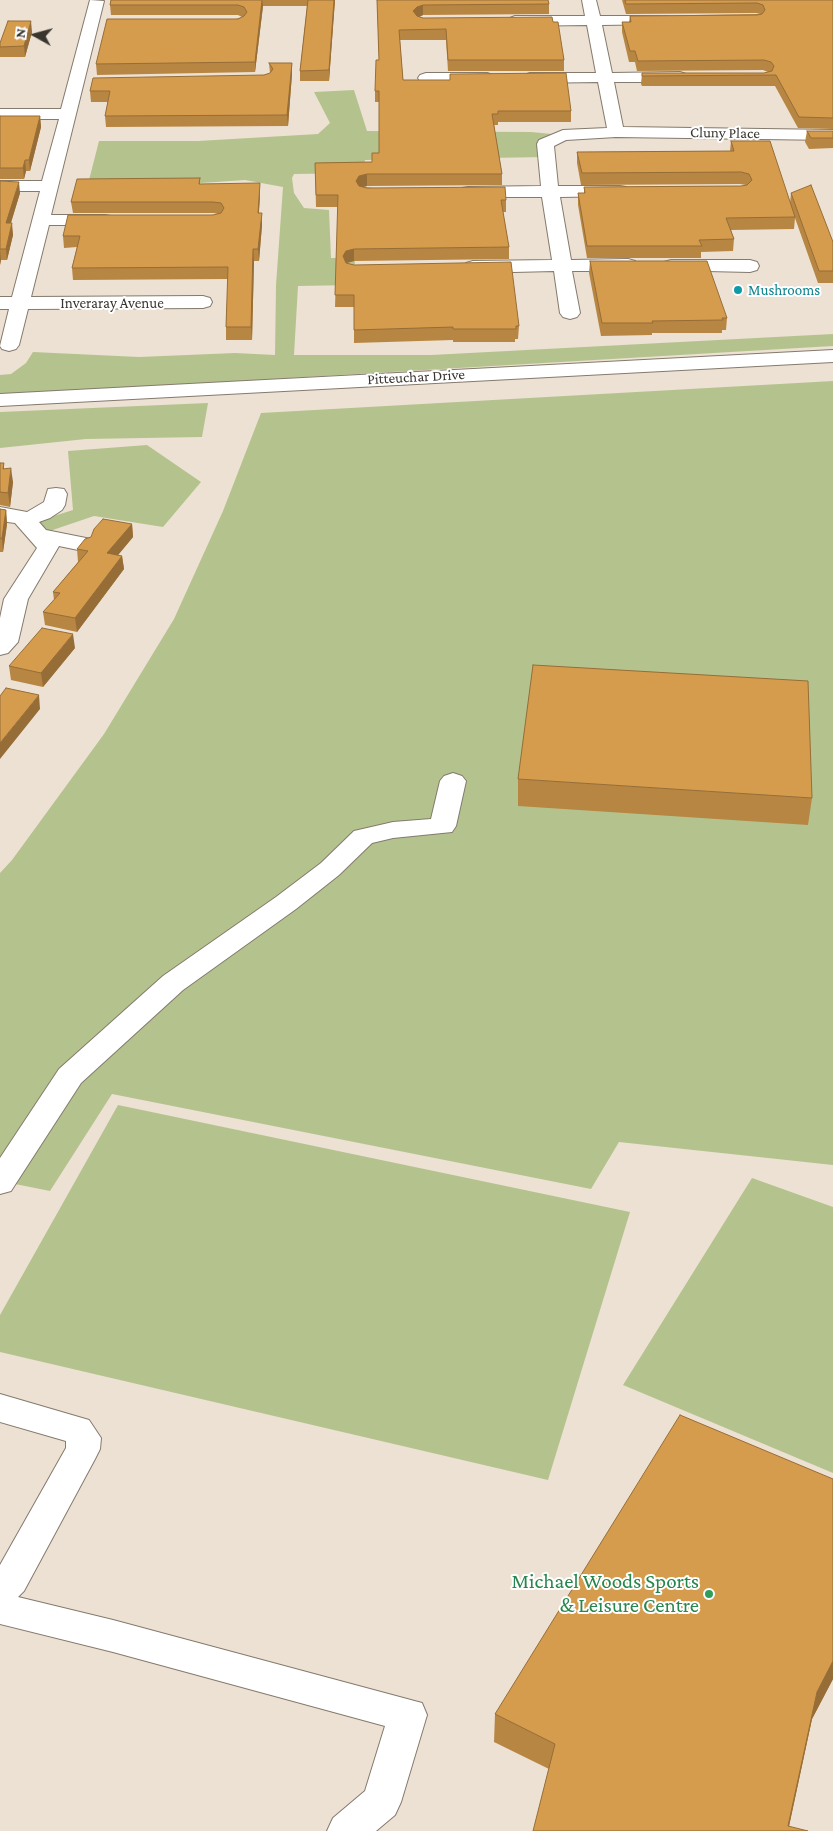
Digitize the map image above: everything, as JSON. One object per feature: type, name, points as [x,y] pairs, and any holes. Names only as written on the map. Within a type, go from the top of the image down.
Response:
[{"type":"street","points":[[589,0],[616,132]]},
{"type":"street","points":[[9,345],[97,1]]},
{"type":"street","points":[[502,21],[680,20]]},
{"type":"street","points":[[92,22],[112,22]]},
{"type":"street","points":[[426,78],[694,77]]},
{"type":"street","points":[[77,82],[96,82]]},
{"type":"street","points":[[0,114],[69,114]]},
{"type":"street","name":"Cluny Place","points":[[570,313],[550,191],[545,144],[563,136],[616,132],[833,135]]},
{"type":"street","points":[[0,186],[50,186]]},
{"type":"street","points":[[453,192],[634,191]]},
{"type":"street","points":[[41,220],[118,220]]},
{"type":"street","points":[[454,267],[563,265],[750,266]]},
{"type":"street","name":"Inveraray Avenue","points":[[0,304],[204,302]]},
{"type":"street","name":"Pitteuchar Drive","points":[[0,400],[333,380],[833,356]]},
{"type":"street","points":[[32,528],[42,513],[54,505],[56,494]]},
{"type":"street","points":[[0,514],[22,518],[49,547],[16,600],[6,642],[0,648]]},
{"type":"street","points":[[32,528],[83,544]]},
{"type":"street","points":[[0,1182],[70,1076],[173,983],[294,898],[330,869],[363,837],[393,830],[443,826],[453,781]]},
{"type":"street","points":[[0,1408],[76,1430],[84,1438],[82,1449],[11,1580],[0,1590]]},
{"type":"street","points":[[0,1608],[113,1636],[408,1715],[381,1802],[347,1831]]},
{"type":"green space","points":[[354,90],[367,131],[531,132],[563,135],[545,144],[547,157],[365,160],[363,173],[294,174],[292,178],[294,193],[304,208],[329,210],[331,258],[355,258],[354,285],[298,286],[294,355],[431,355],[833,334],[833,346],[0,395],[0,375],[11,374],[26,363],[33,352],[139,357],[235,353],[275,355],[276,285],[283,187],[245,180],[87,188],[99,141],[198,141],[318,134],[330,123],[314,92]]},
{"type":"green space","points":[[833,381],[833,1165],[619,1142],[591,1189],[112,1094],[50,1191],[0,1181],[0,873],[12,860],[104,734],[174,619],[223,511],[261,413]]},
{"type":"green space","points":[[208,403],[202,437],[86,439],[0,448],[0,412]]},
{"type":"green space","points":[[147,445],[201,482],[163,527],[94,516],[38,535],[28,524],[73,510],[68,451]]},
{"type":"green space","points":[[118,1105],[630,1212],[548,1480],[0,1352],[0,1315]]},
{"type":"green space","points":[[752,1178],[833,1207],[833,1473],[623,1385]]},
{"type":"building","points":[[111,0],[262,0],[255,62],[96,64],[107,19],[238,19],[247,12],[244,7],[238,5],[110,5]]},
{"type":"building","points":[[308,0],[334,0],[329,70],[300,71]]},
{"type":"building","points":[[377,0],[548,0],[549,4],[423,5],[413,11],[417,16],[423,18],[552,17],[553,22],[558,22],[564,60],[448,60],[446,29],[399,30],[403,80],[450,80],[450,74],[566,73],[571,111],[498,111],[498,114],[492,114],[502,174],[367,174],[359,176],[356,181],[359,186],[367,188],[505,187],[506,200],[501,200],[509,247],[354,249],[346,251],[343,256],[346,263],[354,265],[511,262],[519,326],[516,326],[516,329],[453,329],[453,327],[354,330],[354,295],[335,295],[338,195],[316,195],[315,163],[372,162],[372,153],[379,153],[379,91],[375,91],[376,60],[379,60]]},
{"type":"building","points":[[625,0],[833,0],[833,118],[799,117],[776,75],[642,76],[642,73],[764,73],[772,71],[774,66],[771,62],[764,60],[638,61],[635,51],[630,51],[622,22],[631,22],[630,16],[757,15],[762,14],[765,10],[763,5],[757,3],[626,4]]},
{"type":"building","points":[[8,21],[31,21],[24,46],[0,47]]},
{"type":"building","points":[[269,63],[292,63],[287,115],[105,116],[110,91],[90,91],[93,78],[264,75],[270,73],[273,69]]},
{"type":"building","points":[[0,116],[40,116],[29,160],[25,160],[23,168],[0,168]]},
{"type":"building","points":[[807,131],[833,131],[833,138],[811,138]]},
{"type":"building","points":[[731,141],[770,141],[795,217],[726,218],[734,239],[699,240],[702,246],[587,246],[578,193],[585,193],[584,187],[741,186],[747,185],[752,180],[749,174],[741,172],[582,173],[577,152],[734,151]]},
{"type":"building","points":[[200,178],[199,184],[260,183],[258,213],[262,213],[258,249],[253,249],[251,327],[226,327],[228,267],[72,268],[80,236],[63,236],[68,215],[213,215],[221,213],[224,208],[221,203],[213,202],[71,202],[77,179]]},
{"type":"building","points":[[0,181],[19,182],[6,223],[12,223],[6,249],[0,249]]},
{"type":"building","points":[[811,185],[833,242],[833,271],[819,271],[791,193]]},
{"type":"building","points":[[590,261],[707,261],[727,318],[722,318],[723,320],[652,321],[653,323],[602,323]]},
{"type":"building","points":[[0,463],[4,463],[3,469],[11,468],[8,493],[0,492]]},
{"type":"building","points":[[0,509],[6,510],[2,538],[0,539]]},
{"type":"building","points":[[103,519],[132,524],[107,553],[122,556],[75,618],[43,612],[60,593],[53,592],[88,551],[77,549],[85,539],[91,537],[94,529]]},
{"type":"building","points":[[42,628],[73,634],[41,673],[9,666]]},
{"type":"building","points":[[533,665],[808,681],[812,798],[518,779]]},
{"type":"building","points":[[6,688],[39,695],[0,743],[0,696]]},
{"type":"building","name":"Michael Woods Sports & Leisure Centre","points":[[680,1415],[833,1479],[833,1661],[817,1692],[788,1826],[808,1831],[533,1831],[555,1744],[495,1714]]},
{"type":"place","name":"Mushrooms","points":[[738,290]]},
{"type":"place","name":"Michael Woods Sports & Leisure Centre","points":[[709,1594]]}]
